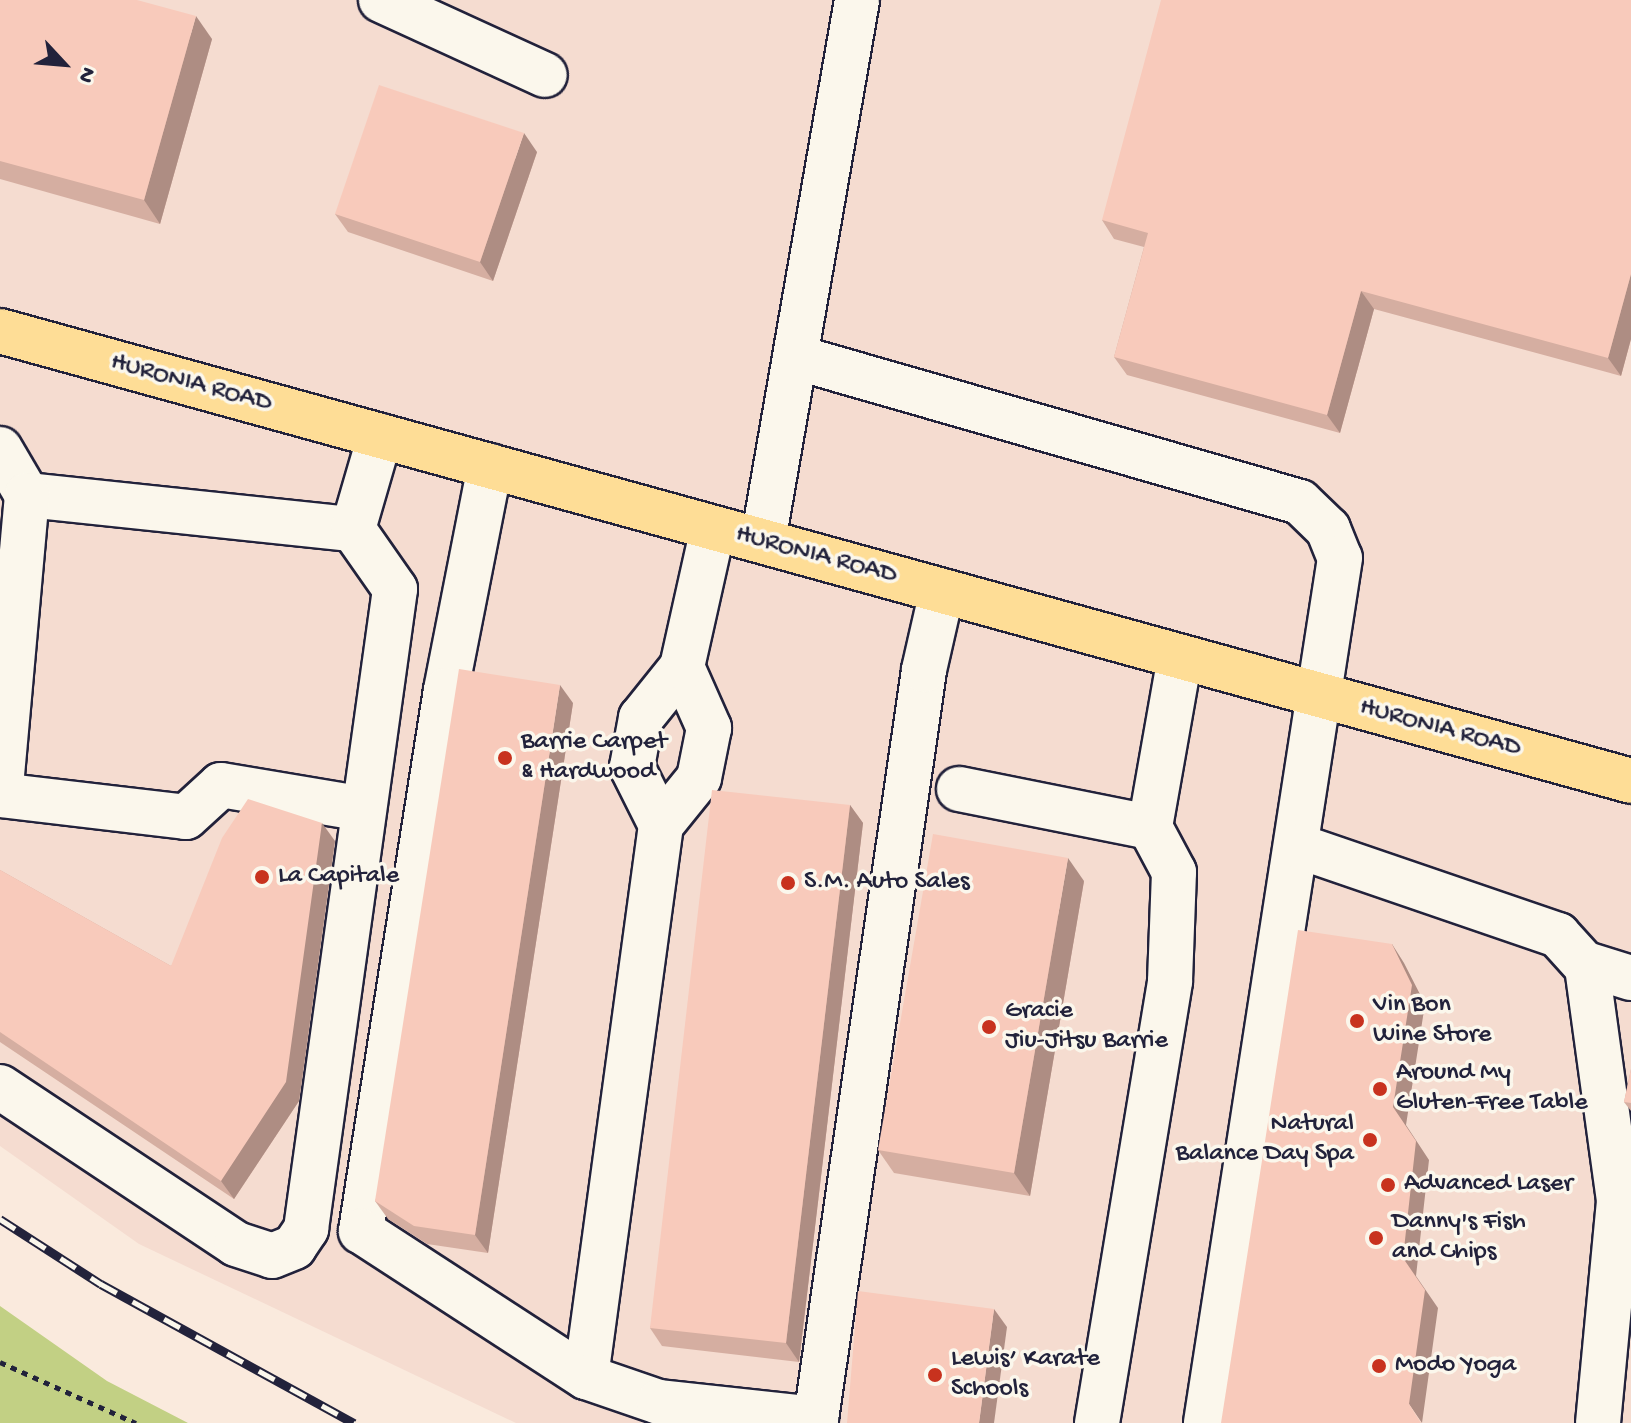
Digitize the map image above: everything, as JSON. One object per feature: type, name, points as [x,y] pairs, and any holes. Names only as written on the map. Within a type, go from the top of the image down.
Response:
[{"type":"main road","name":"HURONIA ROAD","points":[[0,331],[1631,781]]},
{"type":"lane","points":[[381,0],[545,75]]},
{"type":"lane","points":[[763,541],[857,0]]},
{"type":"lane","points":[[795,357],[1300,502],[1328,529],[1340,558],[1324,697],[1288,902],[1206,1423]]},
{"type":"lane","points":[[353,529],[380,436]]},
{"type":"lane","points":[[0,449],[27,495],[0,795],[186,817],[221,785],[364,809]]},
{"type":"lane","points":[[490,466],[446,690],[361,1231],[586,1377],[659,1402],[816,1419],[924,670],[942,591]]},
{"type":"lane","points":[[0,1087],[236,1244],[272,1256],[294,1247],[306,1229],[395,589],[353,529],[27,495]]},
{"type":"lane","points":[[661,825],[632,767],[641,718],[682,667],[713,528]]},
{"type":"lane","points":[[1097,1423],[1170,981],[1174,872],[1150,827],[1180,657]]},
{"type":"lane","points":[[586,1377],[661,825],[699,778],[709,728],[682,667]]},
{"type":"lane","points":[[959,789],[1150,827]]},
{"type":"lane","points":[[1298,846],[1558,935],[1586,964],[1631,978]]},
{"type":"lane","points":[[1586,964],[1619,1201],[1598,1423]]},
{"type":"path","points":[[0,1362],[136,1423]]},
{"type":"shaded area","points":[[0,0],[1631,0],[1631,1423],[516,1423],[139,1244],[0,1146]]},
{"type":"green space","points":[[0,1306],[107,1381],[188,1423],[0,1423]]},
{"type":"building","points":[[0,0],[137,0],[196,16],[144,200],[0,161]]},
{"type":"building","points":[[1161,0],[1631,0],[1631,274],[1608,358],[1361,291],[1327,415],[1114,357],[1148,233],[1102,220]]},
{"type":"building","points":[[379,85],[524,133],[480,262],[335,214]]},
{"type":"building","points":[[459,669],[560,685],[475,1235],[414,1226],[375,1201]]},
{"type":"building","points":[[712,790],[850,805],[786,1343],[650,1328]]},
{"type":"building","points":[[248,799],[322,823],[286,1082],[221,1181],[0,1032],[0,870],[171,966],[222,838]]},
{"type":"building","name":"Gracie Jiu-Jitsu Barrie","points":[[933,834],[1068,858],[1014,1173],[878,1150]]},
{"type":"building","points":[[1298,930],[1392,944],[1412,985],[1393,1107],[1416,1141],[1403,1258],[1425,1290],[1409,1404],[1421,1423],[1221,1423]]},
{"type":"building","points":[[1631,1069],[1631,1103],[1624,1102]]},
{"type":"building","name":"Lewis’ Karate Schools","points":[[858,1291],[994,1309],[979,1423],[847,1423]]},
{"type":"railway","points":[[0,1219],[101,1284],[354,1423]]},
{"type":"place","name":"Barrie Carpet & Hardwood","points":[[505,758]]},
{"type":"place","name":"La Capitale","points":[[262,877]]},
{"type":"place","name":"S.M. Auto Sales","points":[[788,883]]},
{"type":"place","name":"Vin Bon Wine Store","points":[[1357,1021]]},
{"type":"place","name":"Gracie Jiu-Jitsu Barrie","points":[[989,1027]]},
{"type":"place","name":"Around My Gluten-Free Table","points":[[1380,1089]]},
{"type":"place","name":"Natural Balance Day Spa","points":[[1370,1140]]},
{"type":"place","name":"Advanced Laser","points":[[1388,1185]]},
{"type":"place","name":"Danny's Fish and Chips","points":[[1376,1238]]},
{"type":"place","name":"Modo Yoga","points":[[1379,1366]]},
{"type":"place","name":"Lewis’ Karate Schools","points":[[935,1375]]}]
